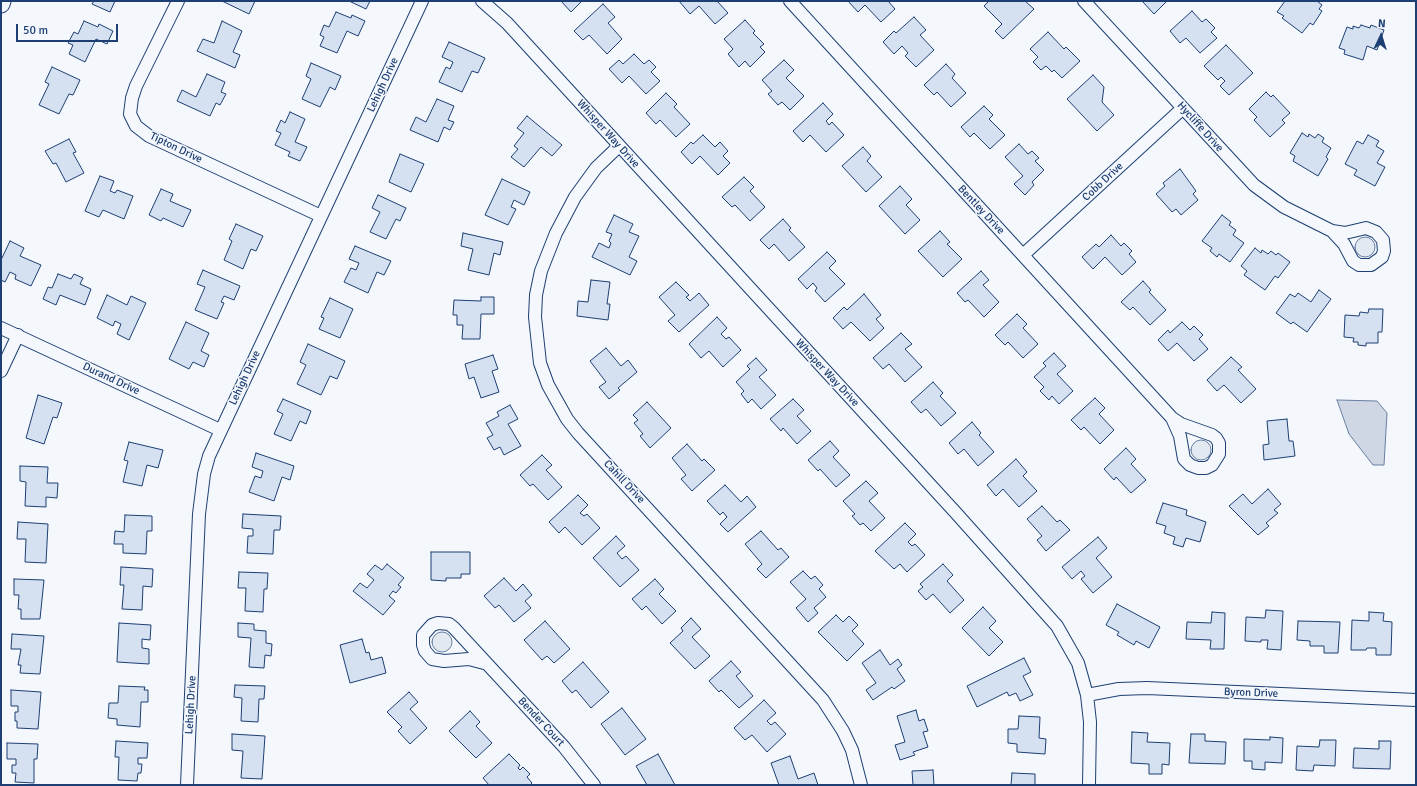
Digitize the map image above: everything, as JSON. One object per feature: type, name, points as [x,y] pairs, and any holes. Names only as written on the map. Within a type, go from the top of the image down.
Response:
[{"type":"street","name":"Tipton Drive","points":[[178,1],[136,86],[130,114],[136,126],[149,136],[320,216]]},
{"type":"street","name":"Lehigh Drive","points":[[187,785],[200,493],[209,456],[320,216],[422,1]]},
{"type":"street","name":"Whisper Way Drive","points":[[482,1],[507,23],[1045,611],[1068,642],[1078,663],[1087,695],[1090,722],[1089,785]]},
{"type":"street","name":"Bentley Drive","points":[[790,1],[1172,418],[1181,424],[1212,435],[1216,438],[1220,449],[1219,454],[1212,465],[1206,468],[1198,468],[1190,465],[1184,459],[1180,436],[1172,418]]},
{"type":"street","name":"Hycliffe Drive","points":[[1084,1],[1242,173],[1269,197],[1332,231]]},
{"type":"street","name":"Cobb Drive","points":[[1023,255],[1183,108]]},
{"type":"street","name":"Cahill Drive","points":[[619,146],[596,168],[575,197],[556,233],[541,271],[536,294],[535,317],[540,363],[548,385],[567,419],[578,433],[823,700],[843,731],[852,750],[861,785]]},
{"type":"street","name":"Durand Drive","points":[[1,328],[220,430]]},
{"type":"street","points":[[1,371],[18,335]]},
{"type":"street","name":"Bender Court","points":[[484,662],[469,659],[444,661],[432,659],[425,651],[423,635],[432,625],[438,623],[449,624],[460,634],[484,662],[564,747],[594,785]]},
{"type":"street","name":"Byron Drive","points":[[1087,695],[1119,689],[1147,688],[1416,700]]},
{"type":"shaded area","points":[[1365,237],[1372,240],[1375,247],[1372,254],[1365,257],[1358,254],[1355,247],[1358,240]]},
{"type":"shaded area","points":[[1337,400],[1377,401],[1387,413],[1384,465],[1373,465],[1349,434]]},
{"type":"shaded area","points":[[1201,440],[1208,443],[1211,450],[1208,457],[1201,460],[1194,457],[1191,450],[1194,443]]},
{"type":"shaded area","points":[[442,632],[449,635],[452,642],[449,649],[442,652],[435,649],[432,642],[435,635]]},
{"type":"building","points":[[94,1],[115,1],[110,12],[92,4]]},
{"type":"building","points":[[222,1],[255,1],[249,14]]},
{"type":"building","points":[[349,1],[370,1],[366,9]]},
{"type":"building","points":[[561,1],[582,1],[571,12]]},
{"type":"building","points":[[679,1],[717,1],[728,13],[715,24],[699,6],[690,14]]},
{"type":"building","points":[[848,1],[888,1],[895,9],[881,22],[865,5],[858,12]]},
{"type":"building","points":[[989,1],[1025,1],[1034,9],[1003,39],[995,31],[1002,24],[984,6]]},
{"type":"building","points":[[1142,1],[1167,1],[1154,14]]},
{"type":"building","points":[[1285,1],[1317,1],[1322,5],[1319,9],[1322,11],[1313,25],[1310,23],[1302,33],[1282,18],[1284,16],[1277,12]]},
{"type":"building","points":[[603,4],[615,17],[608,23],[622,39],[607,54],[589,35],[583,40],[574,31]]},
{"type":"building","points":[[1192,11],[1202,22],[1206,19],[1215,28],[1211,32],[1217,38],[1200,53],[1186,38],[1180,43],[1170,31]]},
{"type":"building","points":[[336,12],[351,18],[352,15],[365,21],[358,36],[347,31],[337,53],[320,46],[324,37],[320,35],[324,25],[329,27]]},
{"type":"building","points":[[914,17],[926,30],[920,35],[934,50],[916,67],[905,56],[908,53],[902,46],[894,54],[883,42],[894,31],[896,33]]},
{"type":"building","points":[[745,20],[755,31],[753,33],[764,44],[760,47],[765,52],[750,67],[745,61],[739,67],[728,54],[733,49],[724,39]]},
{"type":"building","points":[[84,21],[98,27],[99,24],[113,31],[107,44],[96,39],[85,62],[69,54],[73,45],[68,43],[74,32],[78,34]]},
{"type":"building","points":[[222,21],[242,31],[233,52],[240,55],[235,68],[197,51],[203,39],[214,43]]},
{"type":"building","points":[[1361,25],[1370,28],[1371,25],[1384,30],[1377,50],[1367,46],[1363,60],[1344,54],[1345,50],[1339,48],[1347,27],[1353,29],[1353,26],[1359,28]]},
{"type":"building","points":[[1048,32],[1064,49],[1066,47],[1080,61],[1062,78],[1054,70],[1052,72],[1046,66],[1041,70],[1033,62],[1038,57],[1030,49]]},
{"type":"building","points":[[449,42],[485,58],[478,73],[472,71],[462,92],[439,82],[446,67],[450,69],[453,62],[442,57]]},
{"type":"building","points":[[1226,45],[1253,73],[1229,95],[1220,86],[1225,81],[1221,77],[1218,80],[1204,66]]},
{"type":"building","points":[[634,54],[644,64],[649,60],[656,67],[651,72],[660,81],[646,94],[629,76],[622,83],[609,69],[619,60],[623,64]]},
{"type":"building","points":[[784,60],[794,70],[786,78],[804,96],[790,110],[782,102],[778,105],[768,94],[772,91],[762,80]]},
{"type":"building","points":[[311,63],[341,76],[335,90],[330,87],[320,107],[302,99],[311,79],[306,76]]},
{"type":"building","points":[[946,64],[955,74],[952,78],[966,93],[951,107],[937,92],[934,95],[924,85]]},
{"type":"building","points":[[52,67],[80,80],[73,95],[69,94],[59,114],[39,105],[49,84],[45,82]]},
{"type":"building","points":[[207,74],[225,82],[221,92],[226,94],[220,105],[216,103],[210,116],[177,101],[182,90],[196,97]]},
{"type":"building","points":[[1093,75],[1104,87],[1102,102],[1114,115],[1097,131],[1067,99]]},
{"type":"building","points":[[1266,92],[1271,97],[1273,95],[1290,113],[1282,120],[1285,123],[1270,137],[1254,120],[1257,117],[1249,109]]},
{"type":"building","points":[[666,93],[677,104],[674,107],[690,124],[676,137],[660,120],[656,124],[646,113]]},
{"type":"building","points":[[437,99],[454,106],[448,120],[454,122],[450,130],[444,127],[438,142],[410,130],[416,117],[426,122]]},
{"type":"building","points":[[823,103],[833,114],[826,121],[829,125],[832,122],[844,135],[826,152],[810,135],[803,142],[793,131]]},
{"type":"building","points":[[984,106],[993,115],[989,119],[1005,135],[990,149],[974,133],[970,137],[961,127]]},
{"type":"building","points":[[290,112],[305,119],[295,142],[307,147],[300,161],[288,156],[290,152],[275,145],[281,133],[276,131],[281,120],[285,123]]},
{"type":"building","points":[[527,116],[562,145],[552,156],[541,147],[524,167],[511,157],[518,149],[514,146],[524,133],[517,128]]},
{"type":"building","points":[[1302,133],[1308,137],[1309,134],[1315,138],[1318,134],[1324,138],[1322,142],[1331,148],[1326,157],[1328,159],[1318,176],[1293,161],[1295,156],[1290,153]]},
{"type":"building","points":[[703,135],[715,147],[720,142],[728,151],[723,156],[730,163],[718,175],[700,156],[692,164],[681,152],[691,142],[693,144]]},
{"type":"building","points":[[1368,135],[1379,141],[1376,146],[1384,151],[1377,163],[1385,167],[1375,186],[1354,175],[1357,170],[1345,164],[1357,141],[1363,144]]},
{"type":"building","points":[[69,139],[76,152],[73,153],[84,173],[66,182],[56,163],[53,164],[45,151]]},
{"type":"building","points":[[1019,144],[1028,154],[1032,151],[1039,158],[1035,161],[1044,170],[1032,182],[1034,185],[1025,195],[1014,184],[1023,176],[1005,157]]},
{"type":"building","points":[[863,147],[871,156],[867,161],[882,177],[866,192],[842,166]]},
{"type":"building","points":[[400,154],[424,164],[411,192],[389,182]]},
{"type":"building","points":[[1180,169],[1196,191],[1193,194],[1198,200],[1181,215],[1176,209],[1172,212],[1156,194],[1165,186],[1163,183]]},
{"type":"building","points":[[100,176],[114,181],[110,191],[115,193],[117,190],[133,196],[124,219],[103,210],[99,217],[85,211]]},
{"type":"building","points":[[744,177],[754,187],[750,191],[765,207],[750,221],[735,205],[732,207],[722,197]]},
{"type":"building","points":[[502,179],[530,192],[524,205],[514,200],[511,207],[516,209],[508,225],[485,215]]},
{"type":"building","points":[[900,186],[912,199],[906,205],[920,220],[905,234],[879,206]]},
{"type":"building","points":[[161,189],[173,194],[170,201],[191,210],[183,227],[163,218],[161,221],[149,215]]},
{"type":"building","points":[[378,195],[406,208],[400,221],[396,219],[386,239],[370,232],[380,212],[372,208]]},
{"type":"building","points":[[614,215],[633,224],[629,232],[639,236],[629,257],[637,261],[630,275],[592,257],[599,243],[609,248],[611,243],[609,241],[612,234],[606,232]]},
{"type":"building","points":[[1222,215],[1231,222],[1229,225],[1236,230],[1233,235],[1244,243],[1230,262],[1219,254],[1217,257],[1210,251],[1212,248],[1202,241]]},
{"type":"building","points":[[783,219],[791,228],[789,230],[805,247],[789,261],[774,244],[769,249],[760,240]]},
{"type":"building","points":[[236,224],[263,236],[256,251],[251,249],[243,269],[224,260],[232,241],[229,239]]},
{"type":"building","points":[[940,231],[950,242],[947,244],[962,259],[943,277],[918,251]]},
{"type":"building","points":[[463,233],[503,242],[500,255],[494,253],[489,275],[468,270],[473,249],[461,246]]},
{"type":"building","points":[[1111,235],[1121,246],[1124,243],[1132,251],[1129,254],[1136,262],[1122,275],[1105,257],[1093,269],[1082,257],[1096,244],[1099,247]]},
{"type":"building","points":[[10,241],[24,248],[20,256],[41,265],[31,286],[15,279],[16,275],[10,272],[5,282],[1,280],[1,260]]},
{"type":"building","points":[[355,246],[391,261],[384,275],[377,272],[368,293],[344,282],[351,268],[356,270],[359,263],[349,259]]},
{"type":"building","points":[[1255,248],[1261,253],[1262,250],[1268,254],[1271,251],[1276,255],[1278,253],[1290,262],[1278,278],[1275,276],[1265,290],[1244,275],[1247,271],[1241,266]]},
{"type":"building","points":[[827,252],[836,261],[829,268],[845,284],[825,302],[815,291],[817,288],[813,283],[807,289],[798,279]]},
{"type":"building","points":[[203,270],[240,286],[234,300],[224,296],[221,302],[224,303],[217,319],[195,310],[205,287],[197,284]]},
{"type":"building","points":[[981,271],[989,280],[983,285],[999,302],[984,317],[968,300],[965,302],[957,293]]},
{"type":"building","points":[[58,274],[71,279],[74,274],[83,278],[80,284],[91,289],[85,305],[60,295],[56,305],[43,299],[48,287],[52,288]]},
{"type":"building","points":[[591,280],[610,282],[607,304],[610,304],[608,320],[577,316],[578,301],[588,302]]},
{"type":"building","points":[[1143,281],[1151,290],[1149,292],[1166,310],[1150,325],[1133,307],[1130,310],[1121,302]]},
{"type":"building","points":[[676,282],[689,295],[686,297],[690,301],[699,293],[709,305],[679,332],[668,321],[675,315],[659,297]]},
{"type":"building","points":[[1319,290],[1331,299],[1307,332],[1293,322],[1291,324],[1276,313],[1290,294],[1295,297],[1298,293],[1311,302]]},
{"type":"building","points":[[864,294],[881,315],[876,319],[884,328],[870,341],[851,322],[843,329],[833,318],[844,307],[847,310]]},
{"type":"building","points":[[107,295],[127,305],[131,296],[146,303],[129,340],[117,334],[121,324],[115,321],[113,326],[97,318]]},
{"type":"building","points":[[481,297],[494,297],[494,314],[481,314],[480,339],[462,339],[463,325],[457,325],[457,315],[453,315],[454,300],[481,301]]},
{"type":"building","points":[[330,298],[353,309],[340,338],[319,329],[324,318],[321,317]]},
{"type":"building","points":[[1369,309],[1383,309],[1382,332],[1378,332],[1378,343],[1366,343],[1366,346],[1358,345],[1358,342],[1353,342],[1354,338],[1344,337],[1345,315],[1359,316],[1360,312],[1368,313]]},
{"type":"building","points":[[1017,314],[1027,324],[1023,328],[1038,344],[1023,358],[1008,342],[1005,345],[995,335]]},
{"type":"building","points":[[717,317],[727,328],[721,334],[726,339],[729,337],[741,350],[723,367],[709,351],[701,358],[689,344]]},
{"type":"building","points":[[186,322],[209,333],[201,351],[209,355],[204,367],[193,362],[189,369],[169,359]]},
{"type":"building","points":[[1182,322],[1190,330],[1194,326],[1203,335],[1199,339],[1208,349],[1194,361],[1177,343],[1168,351],[1158,340],[1168,330],[1170,333]]},
{"type":"building","points":[[901,333],[912,344],[905,349],[922,367],[905,382],[889,364],[883,369],[873,358]]},
{"type":"building","points":[[308,344],[345,361],[337,379],[330,376],[321,395],[297,384],[306,365],[300,362]]},
{"type":"building","points":[[606,348],[621,366],[628,360],[637,372],[618,388],[620,390],[609,399],[599,387],[606,382],[590,361]]},
{"type":"building","points":[[1054,353],[1066,366],[1057,374],[1073,391],[1059,404],[1052,396],[1049,400],[1040,391],[1044,387],[1034,377],[1046,366],[1043,363]]},
{"type":"building","points":[[493,355],[498,369],[492,371],[499,392],[481,398],[474,377],[469,379],[465,364]]},
{"type":"building","points":[[1231,357],[1242,367],[1238,370],[1256,389],[1241,403],[1224,385],[1217,391],[1207,380]]},
{"type":"building","points":[[756,358],[767,370],[759,377],[776,395],[761,409],[752,399],[748,403],[741,394],[744,391],[736,382],[750,369],[747,366]]},
{"type":"building","points":[[933,382],[943,393],[940,396],[956,413],[941,426],[926,409],[921,413],[911,402]]},
{"type":"building","points":[[38,395],[62,403],[57,418],[53,417],[44,444],[26,438]]},
{"type":"building","points":[[1095,398],[1105,408],[1099,414],[1114,430],[1100,444],[1084,427],[1081,430],[1071,420]]},
{"type":"building","points":[[283,399],[311,411],[306,424],[300,421],[291,441],[274,434],[283,414],[277,411]]},
{"type":"building","points":[[793,399],[804,410],[797,416],[811,431],[797,444],[783,428],[781,431],[770,419]]},
{"type":"building","points":[[647,402],[671,428],[650,448],[640,436],[643,434],[634,423],[638,420],[633,415]]},
{"type":"building","points":[[510,405],[518,419],[508,424],[521,446],[504,455],[500,447],[494,450],[487,438],[493,435],[486,423],[499,416],[497,412]]},
{"type":"building","points":[[1287,419],[1289,441],[1293,441],[1295,456],[1264,460],[1263,445],[1269,444],[1267,421]]},
{"type":"building","points":[[972,422],[981,433],[979,435],[994,452],[978,466],[964,449],[958,454],[949,443]]},
{"type":"building","points":[[830,441],[839,451],[833,457],[850,475],[836,487],[820,469],[818,471],[808,460]]},
{"type":"building","points":[[129,442],[163,450],[158,468],[147,465],[142,486],[123,482],[128,461],[124,460]]},
{"type":"building","points":[[687,444],[702,461],[704,459],[715,470],[692,491],[681,479],[686,475],[672,458]]},
{"type":"building","points":[[1126,448],[1136,459],[1131,464],[1146,480],[1131,493],[1116,477],[1114,480],[1104,469]]},
{"type":"building","points":[[256,453],[294,466],[290,480],[282,477],[274,501],[249,492],[255,476],[261,478],[263,471],[252,467]]},
{"type":"building","points":[[542,455],[552,465],[546,470],[562,487],[548,500],[533,484],[530,486],[520,475]]},
{"type":"building","points":[[1016,459],[1027,472],[1023,476],[1037,491],[1019,507],[1003,489],[996,496],[987,485]]},
{"type":"building","points":[[20,466],[48,467],[47,483],[58,483],[57,498],[46,497],[46,507],[25,506],[26,482],[20,481]]},
{"type":"building","points":[[866,481],[878,493],[869,501],[885,518],[871,531],[863,523],[860,525],[852,516],[855,514],[843,501]]},
{"type":"building","points":[[725,485],[741,502],[747,496],[756,507],[728,532],[720,524],[727,517],[723,512],[720,515],[707,501]]},
{"type":"building","points":[[1268,489],[1281,504],[1274,510],[1278,513],[1266,523],[1269,526],[1258,535],[1229,506],[1243,494],[1252,504]]},
{"type":"building","points":[[578,495],[588,505],[580,513],[584,516],[587,514],[600,528],[582,545],[565,527],[559,533],[549,522]]},
{"type":"building","points":[[1163,503],[1187,510],[1186,515],[1206,522],[1200,542],[1186,538],[1183,547],[1173,544],[1175,537],[1164,533],[1166,526],[1156,523]]},
{"type":"building","points":[[1042,506],[1057,522],[1060,520],[1070,530],[1046,551],[1037,540],[1042,536],[1027,519]]},
{"type":"building","points":[[243,514],[281,516],[280,530],[274,530],[273,554],[247,553],[248,536],[253,536],[253,529],[242,528]]},
{"type":"building","points":[[125,515],[152,516],[152,531],[147,531],[146,554],[123,553],[123,544],[114,544],[115,531],[124,532]]},
{"type":"building","points":[[18,522],[48,524],[46,563],[25,562],[26,539],[17,539]]},
{"type":"building","points":[[905,523],[916,534],[908,542],[912,546],[915,544],[925,555],[907,572],[900,564],[894,569],[875,551]]},
{"type":"building","points":[[761,531],[778,550],[781,548],[789,557],[766,578],[757,569],[762,564],[745,544]]},
{"type":"building","points":[[616,536],[625,546],[617,553],[622,559],[626,556],[639,570],[620,587],[593,558]]},
{"type":"building","points":[[1098,537],[1107,548],[1096,558],[1112,577],[1093,593],[1081,579],[1085,576],[1081,571],[1072,579],[1062,567]]},
{"type":"building","points":[[431,552],[470,552],[470,574],[461,574],[461,578],[446,578],[446,581],[431,580]]},
{"type":"building","points":[[387,564],[404,578],[398,585],[401,587],[396,593],[393,591],[389,596],[395,601],[383,615],[353,591],[360,583],[367,588],[374,580],[367,574],[375,565],[382,570]]},
{"type":"building","points":[[943,564],[953,575],[947,581],[964,600],[950,613],[933,594],[926,600],[918,591],[923,587],[920,584]]},
{"type":"building","points":[[121,567],[153,569],[152,587],[143,586],[142,610],[122,609],[124,585],[120,585]]},
{"type":"building","points":[[803,571],[811,579],[815,576],[823,585],[819,589],[826,597],[814,608],[818,613],[808,622],[796,608],[806,599],[790,582]]},
{"type":"building","points":[[239,572],[268,573],[267,589],[264,589],[263,612],[245,611],[246,588],[238,588]]},
{"type":"building","points":[[504,578],[516,591],[523,584],[532,595],[525,601],[531,608],[514,622],[499,605],[495,608],[484,596]]},
{"type":"building","points":[[14,579],[44,580],[40,619],[21,619],[21,609],[18,609],[19,595],[14,595]]},
{"type":"building","points":[[655,579],[664,589],[659,594],[676,611],[662,624],[646,606],[642,610],[632,599]]},
{"type":"building","points":[[1117,604],[1160,627],[1149,648],[1136,641],[1134,645],[1117,635],[1119,632],[1106,625]]},
{"type":"building","points":[[983,607],[996,621],[989,628],[1003,642],[989,656],[962,628]]},
{"type":"building","points":[[1266,610],[1283,611],[1281,650],[1267,649],[1268,640],[1261,640],[1261,642],[1245,641],[1246,617],[1265,618]]},
{"type":"building","points":[[1212,612],[1225,613],[1224,649],[1210,649],[1211,640],[1186,639],[1187,622],[1211,623]]},
{"type":"building","points":[[1369,612],[1384,613],[1383,621],[1392,622],[1391,655],[1376,655],[1376,648],[1351,650],[1352,620],[1369,621]]},
{"type":"building","points":[[836,615],[843,622],[849,616],[858,625],[852,631],[864,644],[847,661],[818,632]]},
{"type":"building","points":[[691,618],[701,629],[692,637],[710,656],[695,669],[670,643],[683,631],[681,628]]},
{"type":"building","points":[[545,621],[570,649],[554,663],[547,656],[542,660],[524,640]]},
{"type":"building","points":[[1298,621],[1340,622],[1338,653],[1324,653],[1324,646],[1310,646],[1310,641],[1297,640]]},
{"type":"building","points":[[119,623],[151,625],[150,640],[142,639],[142,648],[149,649],[149,664],[117,662]]},
{"type":"building","points":[[238,623],[254,624],[254,630],[266,631],[266,643],[272,644],[271,656],[265,655],[264,668],[249,667],[251,638],[238,637]]},
{"type":"building","points":[[12,634],[44,636],[40,674],[20,673],[21,665],[18,665],[21,649],[11,649]]},
{"type":"building","points":[[362,639],[366,653],[369,652],[371,660],[382,657],[386,673],[350,683],[340,645]]},
{"type":"building","points":[[880,650],[890,665],[898,659],[902,665],[897,669],[905,681],[894,689],[892,687],[873,700],[866,690],[876,683],[862,663]]},
{"type":"building","points":[[1024,658],[1031,672],[1023,676],[1033,695],[1020,701],[1016,693],[1009,696],[1007,692],[977,707],[967,686]]},
{"type":"building","points":[[731,661],[741,672],[736,676],[753,696],[739,708],[721,690],[719,692],[709,681]]},
{"type":"building","points":[[583,662],[609,692],[591,708],[576,690],[572,693],[562,681]]},
{"type":"building","points":[[235,685],[265,686],[264,699],[259,699],[258,722],[241,721],[242,698],[234,697]]},
{"type":"building","points":[[119,686],[145,687],[144,690],[148,690],[148,702],[141,702],[140,727],[117,725],[117,719],[108,718],[109,703],[118,703]]},
{"type":"building","points":[[11,690],[41,692],[38,729],[17,728],[15,712],[18,712],[18,706],[11,706]]},
{"type":"building","points":[[409,692],[418,702],[410,709],[427,728],[410,744],[398,731],[402,727],[387,712]]},
{"type":"building","points":[[764,700],[776,713],[767,721],[771,725],[775,722],[786,734],[767,752],[752,735],[745,740],[734,728]]},
{"type":"building","points":[[622,708],[646,739],[625,755],[601,724]]},
{"type":"building","points":[[916,710],[919,721],[924,719],[928,731],[923,732],[928,747],[913,752],[915,755],[900,760],[895,745],[905,742],[897,716]]},
{"type":"building","points":[[470,711],[480,722],[476,726],[492,743],[476,758],[449,731]]},
{"type":"building","points":[[1019,716],[1040,717],[1039,738],[1046,739],[1045,754],[1017,752],[1017,744],[1008,743],[1008,729],[1018,729]]},
{"type":"building","points":[[1132,732],[1148,733],[1147,742],[1170,743],[1169,765],[1162,764],[1162,774],[1149,774],[1149,764],[1131,763]]},
{"type":"building","points":[[232,734],[265,736],[262,779],[241,778],[243,751],[232,750]]},
{"type":"building","points":[[1191,734],[1205,734],[1205,741],[1226,742],[1225,764],[1189,763]]},
{"type":"building","points":[[1270,737],[1283,738],[1282,763],[1265,762],[1265,770],[1252,769],[1252,761],[1244,761],[1244,739],[1270,740]]},
{"type":"building","points":[[1320,740],[1336,740],[1335,766],[1314,765],[1313,771],[1296,770],[1297,746],[1319,747]]},
{"type":"building","points":[[116,741],[148,743],[147,758],[138,758],[138,764],[142,764],[141,773],[138,773],[137,781],[118,780],[119,757],[115,757]]},
{"type":"building","points":[[1379,741],[1391,741],[1390,769],[1353,768],[1354,748],[1379,749]]},
{"type":"building","points":[[7,743],[38,744],[37,759],[34,759],[34,783],[15,782],[16,773],[12,773],[12,765],[16,765],[16,759],[7,759]]},
{"type":"building","points":[[509,754],[520,765],[518,768],[520,770],[523,767],[530,774],[527,777],[532,783],[530,785],[489,785],[483,778]]},
{"type":"building","points":[[658,754],[675,785],[647,785],[636,766]]},
{"type":"building","points":[[790,756],[798,779],[814,773],[818,785],[779,785],[771,763]]},
{"type":"building","points":[[933,770],[934,785],[913,785],[912,771]]},
{"type":"building","points":[[1012,773],[1035,774],[1035,785],[1011,785]]}]
